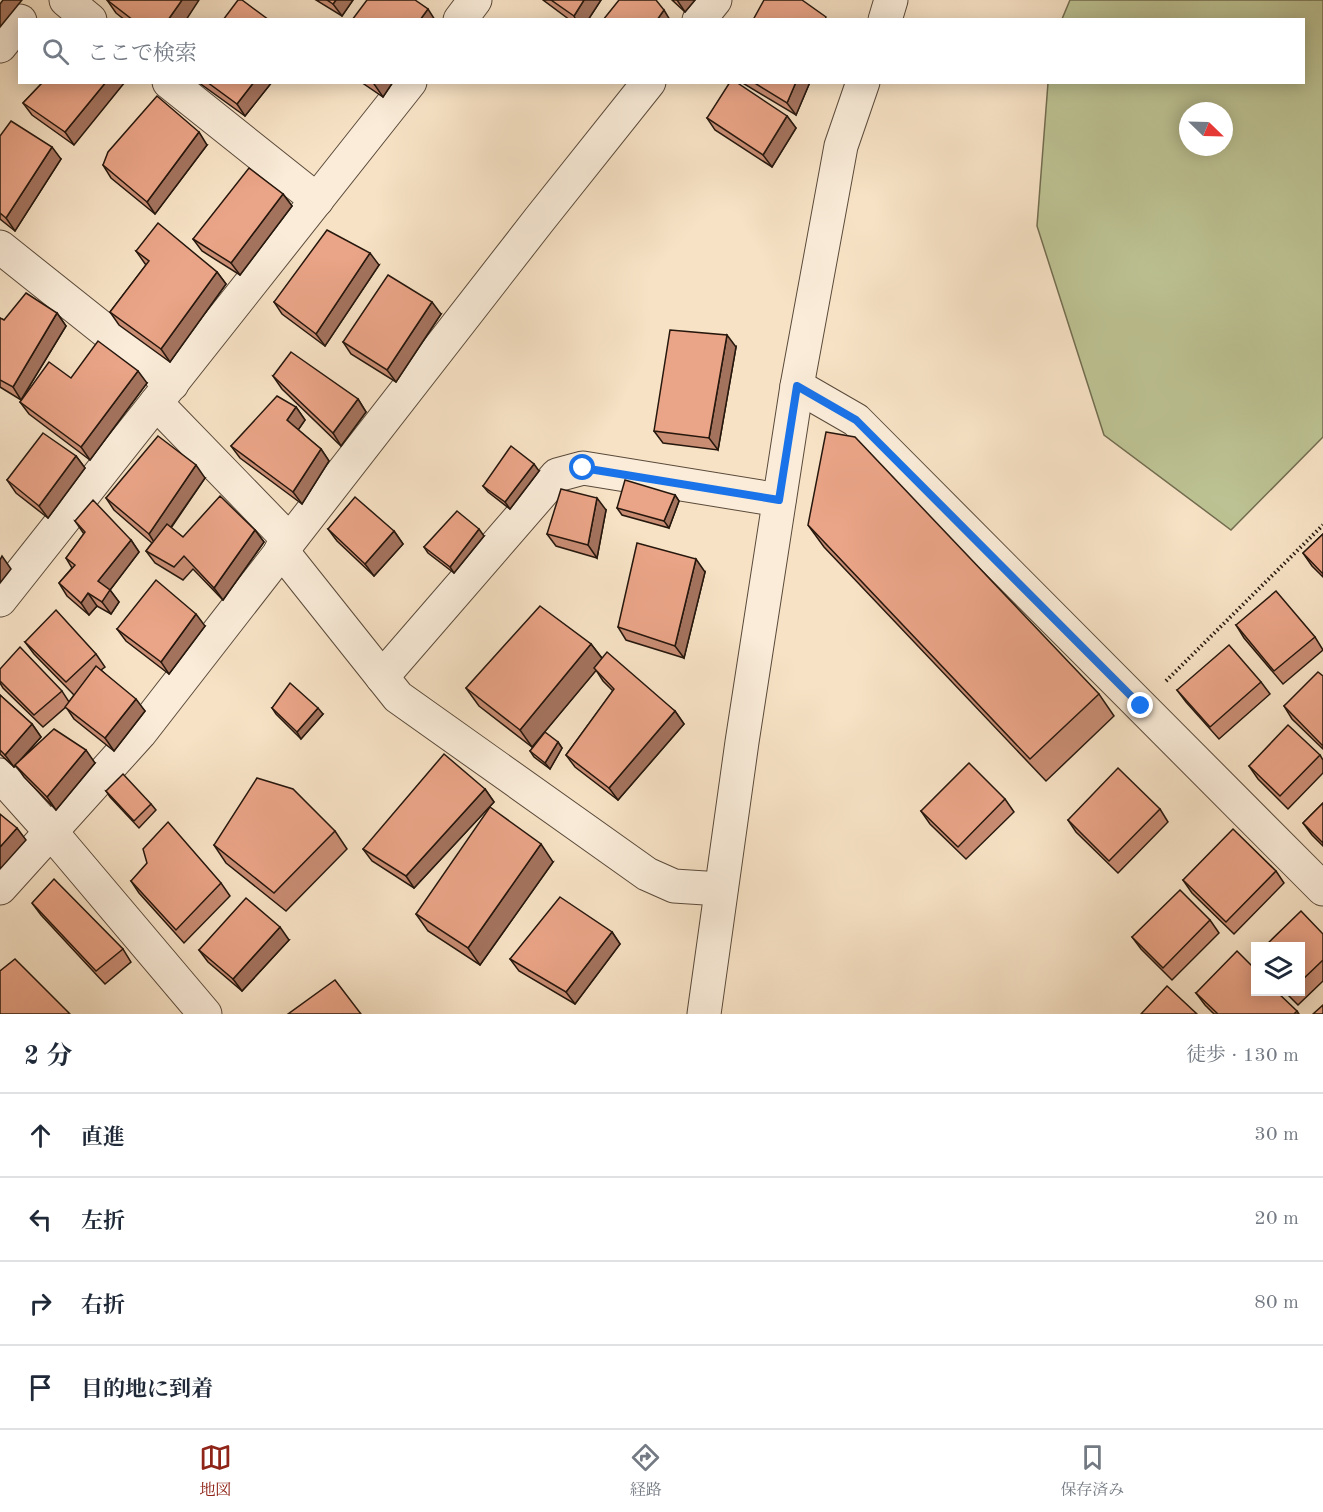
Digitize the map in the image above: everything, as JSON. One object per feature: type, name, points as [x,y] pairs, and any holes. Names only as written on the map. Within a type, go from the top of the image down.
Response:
[{"type":"street","points":[[22,18],[36,0]]},
{"type":"street","points":[[66,0],[88,18]]},
{"type":"street","points":[[701,18],[715,0]]},
{"type":"street","points":[[886,18],[891,0]]},
{"type":"street","points":[[0,46],[18,23]]},
{"type":"street","points":[[172,84],[317,200]]},
{"type":"street","points":[[0,600],[408,84]]},
{"type":"street","points":[[0,888],[140,733],[647,84]]},
{"type":"street","points":[[704,1014],[742,742],[797,386],[841,146],[862,84]]},
{"type":"street","points":[[0,247],[164,393],[285,545],[398,697],[646,874],[674,886],[721,889]]},
{"type":"street","points":[[797,386],[856,420],[1323,889]]},
{"type":"street","points":[[382,677],[557,475],[583,468],[779,500]]},
{"type":"street","points":[[0,775],[205,1014]]},
{"type":"path","points":[[1141,706],[1323,525]]},
{"type":"green space","points":[[1070,0],[1323,0],[1323,437],[1231,530],[1104,435],[1037,226],[1048,84],[1305,84],[1305,18],[1062,18]]},
{"type":"building","points":[[107,0],[182,0],[169,18],[130,18]]},
{"type":"building","points":[[238,0],[242,0],[266,18],[224,18]]},
{"type":"building","points":[[367,0],[415,0],[428,9],[421,18],[354,18]]},
{"type":"building","points":[[551,0],[584,0],[574,16]]},
{"type":"building","points":[[619,0],[656,0],[664,10],[658,18],[605,18]]},
{"type":"building","points":[[764,0],[802,0],[826,17],[826,18],[754,18]]},
{"type":"building","points":[[41,84],[104,84],[65,132],[23,103]]},
{"type":"building","points":[[210,84],[252,84],[237,104]]},
{"type":"building","points":[[729,84],[739,84],[787,116],[763,155],[707,118]]},
{"type":"building","points":[[756,84],[795,84],[787,103]]},
{"type":"building","points":[[157,96],[199,132],[147,202],[103,165],[108,152]]},
{"type":"building","points":[[11,121],[52,147],[6,218],[0,213],[0,136]]},
{"type":"building","points":[[249,168],[283,194],[231,263],[193,239]]},
{"type":"building","points":[[158,223],[217,272],[161,349],[110,312],[149,261],[136,251]]},
{"type":"building","points":[[327,230],[370,253],[316,334],[274,302]]},
{"type":"building","points":[[388,275],[432,302],[387,370],[343,342]]},
{"type":"building","points":[[26,293],[57,313],[13,387],[0,380],[0,318],[4,320]]},
{"type":"building","points":[[670,330],[727,335],[709,438],[654,431]]},
{"type":"building","points":[[98,341],[138,371],[81,447],[20,402],[49,362],[71,378]]},
{"type":"building","points":[[291,352],[358,399],[333,433],[273,376]]},
{"type":"building","points":[[277,396],[296,407],[287,420],[321,449],[293,492],[231,446]]},
{"type":"building","points":[[826,432],[855,437],[1099,694],[1030,759],[808,525]]},
{"type":"building","points":[[43,433],[76,456],[39,506],[7,480]]},
{"type":"building","points":[[158,436],[196,465],[149,534],[106,498]]},
{"type":"building","points":[[511,446],[534,464],[505,502],[483,486]]},
{"type":"building","points":[[625,480],[675,495],[664,521],[617,508]]},
{"type":"building","points":[[561,489],[597,498],[588,545],[547,534]]},
{"type":"building","points":[[220,496],[255,530],[214,588],[184,556],[174,567],[146,551],[167,524],[183,537]]},
{"type":"building","points":[[355,497],[394,531],[365,564],[328,529]]},
{"type":"building","points":[[93,500],[131,540],[98,581],[110,590],[102,602],[88,593],[81,603],[59,583],[75,565],[66,558],[85,532],[75,521]]},
{"type":"building","points":[[457,511],[479,529],[450,567],[424,547]]},
{"type":"building","points":[[1323,534],[1323,574],[1303,553]]},
{"type":"building","points":[[637,543],[696,559],[675,646],[618,627]]},
{"type":"building","points":[[156,580],[196,614],[161,662],[117,629]]},
{"type":"building","points":[[1276,591],[1315,637],[1274,671],[1236,625]]},
{"type":"building","points":[[540,606],[591,644],[520,730],[466,688]]},
{"type":"building","points":[[56,610],[96,654],[66,682],[25,642]]},
{"type":"building","points":[[1229,645],[1261,682],[1210,727],[1177,690]]},
{"type":"building","points":[[20,647],[62,691],[34,715],[0,681],[0,669]]},
{"type":"building","points":[[607,652],[675,711],[609,788],[566,755],[614,689],[594,668]]},
{"type":"building","points":[[96,666],[136,699],[105,738],[65,707]]},
{"type":"building","points":[[1318,672],[1323,676],[1323,746],[1284,706]]},
{"type":"building","points":[[290,683],[318,708],[297,732],[272,708]]},
{"type":"building","points":[[0,695],[32,724],[5,755],[0,750]]},
{"type":"building","points":[[1288,725],[1320,755],[1280,796],[1249,766]]},
{"type":"building","points":[[54,729],[86,750],[47,797],[15,765]]},
{"type":"building","points":[[545,732],[558,742],[545,763],[530,751]]},
{"type":"building","points":[[444,754],[485,789],[406,876],[363,849]]},
{"type":"building","points":[[969,763],[1005,799],[958,847],[921,811]]},
{"type":"building","points":[[1118,768],[1160,809],[1109,861],[1068,820]]},
{"type":"building","points":[[123,774],[151,804],[134,821],[106,791]]},
{"type":"building","points":[[257,778],[293,789],[335,831],[274,893],[214,845]]},
{"type":"building","points":[[1323,803],[1323,843],[1303,823]]},
{"type":"building","points":[[490,807],[541,844],[468,948],[416,914]]},
{"type":"building","points":[[0,814],[17,828],[0,847]]},
{"type":"building","points":[[168,822],[221,883],[176,930],[131,881],[147,863],[143,849]]},
{"type":"building","points":[[1233,829],[1276,871],[1226,922],[1183,880]]},
{"type":"building","points":[[54,879],[123,949],[96,971],[32,903]]},
{"type":"building","points":[[1180,890],[1210,920],[1163,968],[1132,937]]},
{"type":"building","points":[[560,897],[612,932],[566,992],[510,959]]},
{"type":"building","points":[[246,898],[280,927],[233,979],[199,950]]},
{"type":"building","points":[[1301,911],[1323,934],[1323,960],[1305,977],[1305,942],[1269,942]]},
{"type":"building","points":[[1237,951],[1251,965],[1251,996],[1281,996],[1297,1011],[1294,1014],[1218,1014],[1196,993]]},
{"type":"building","points":[[15,959],[70,1014],[0,1014],[0,971]]},
{"type":"building","points":[[335,980],[361,1014],[288,1014]]},
{"type":"building","points":[[1167,986],[1197,1014],[1141,1014]]},
{"type":"building","points":[[1323,1005],[1323,1014],[1313,1014]]},
{"type":"route","points":[[583,468],[779,500],[797,386],[856,420],[1141,706]]}]
